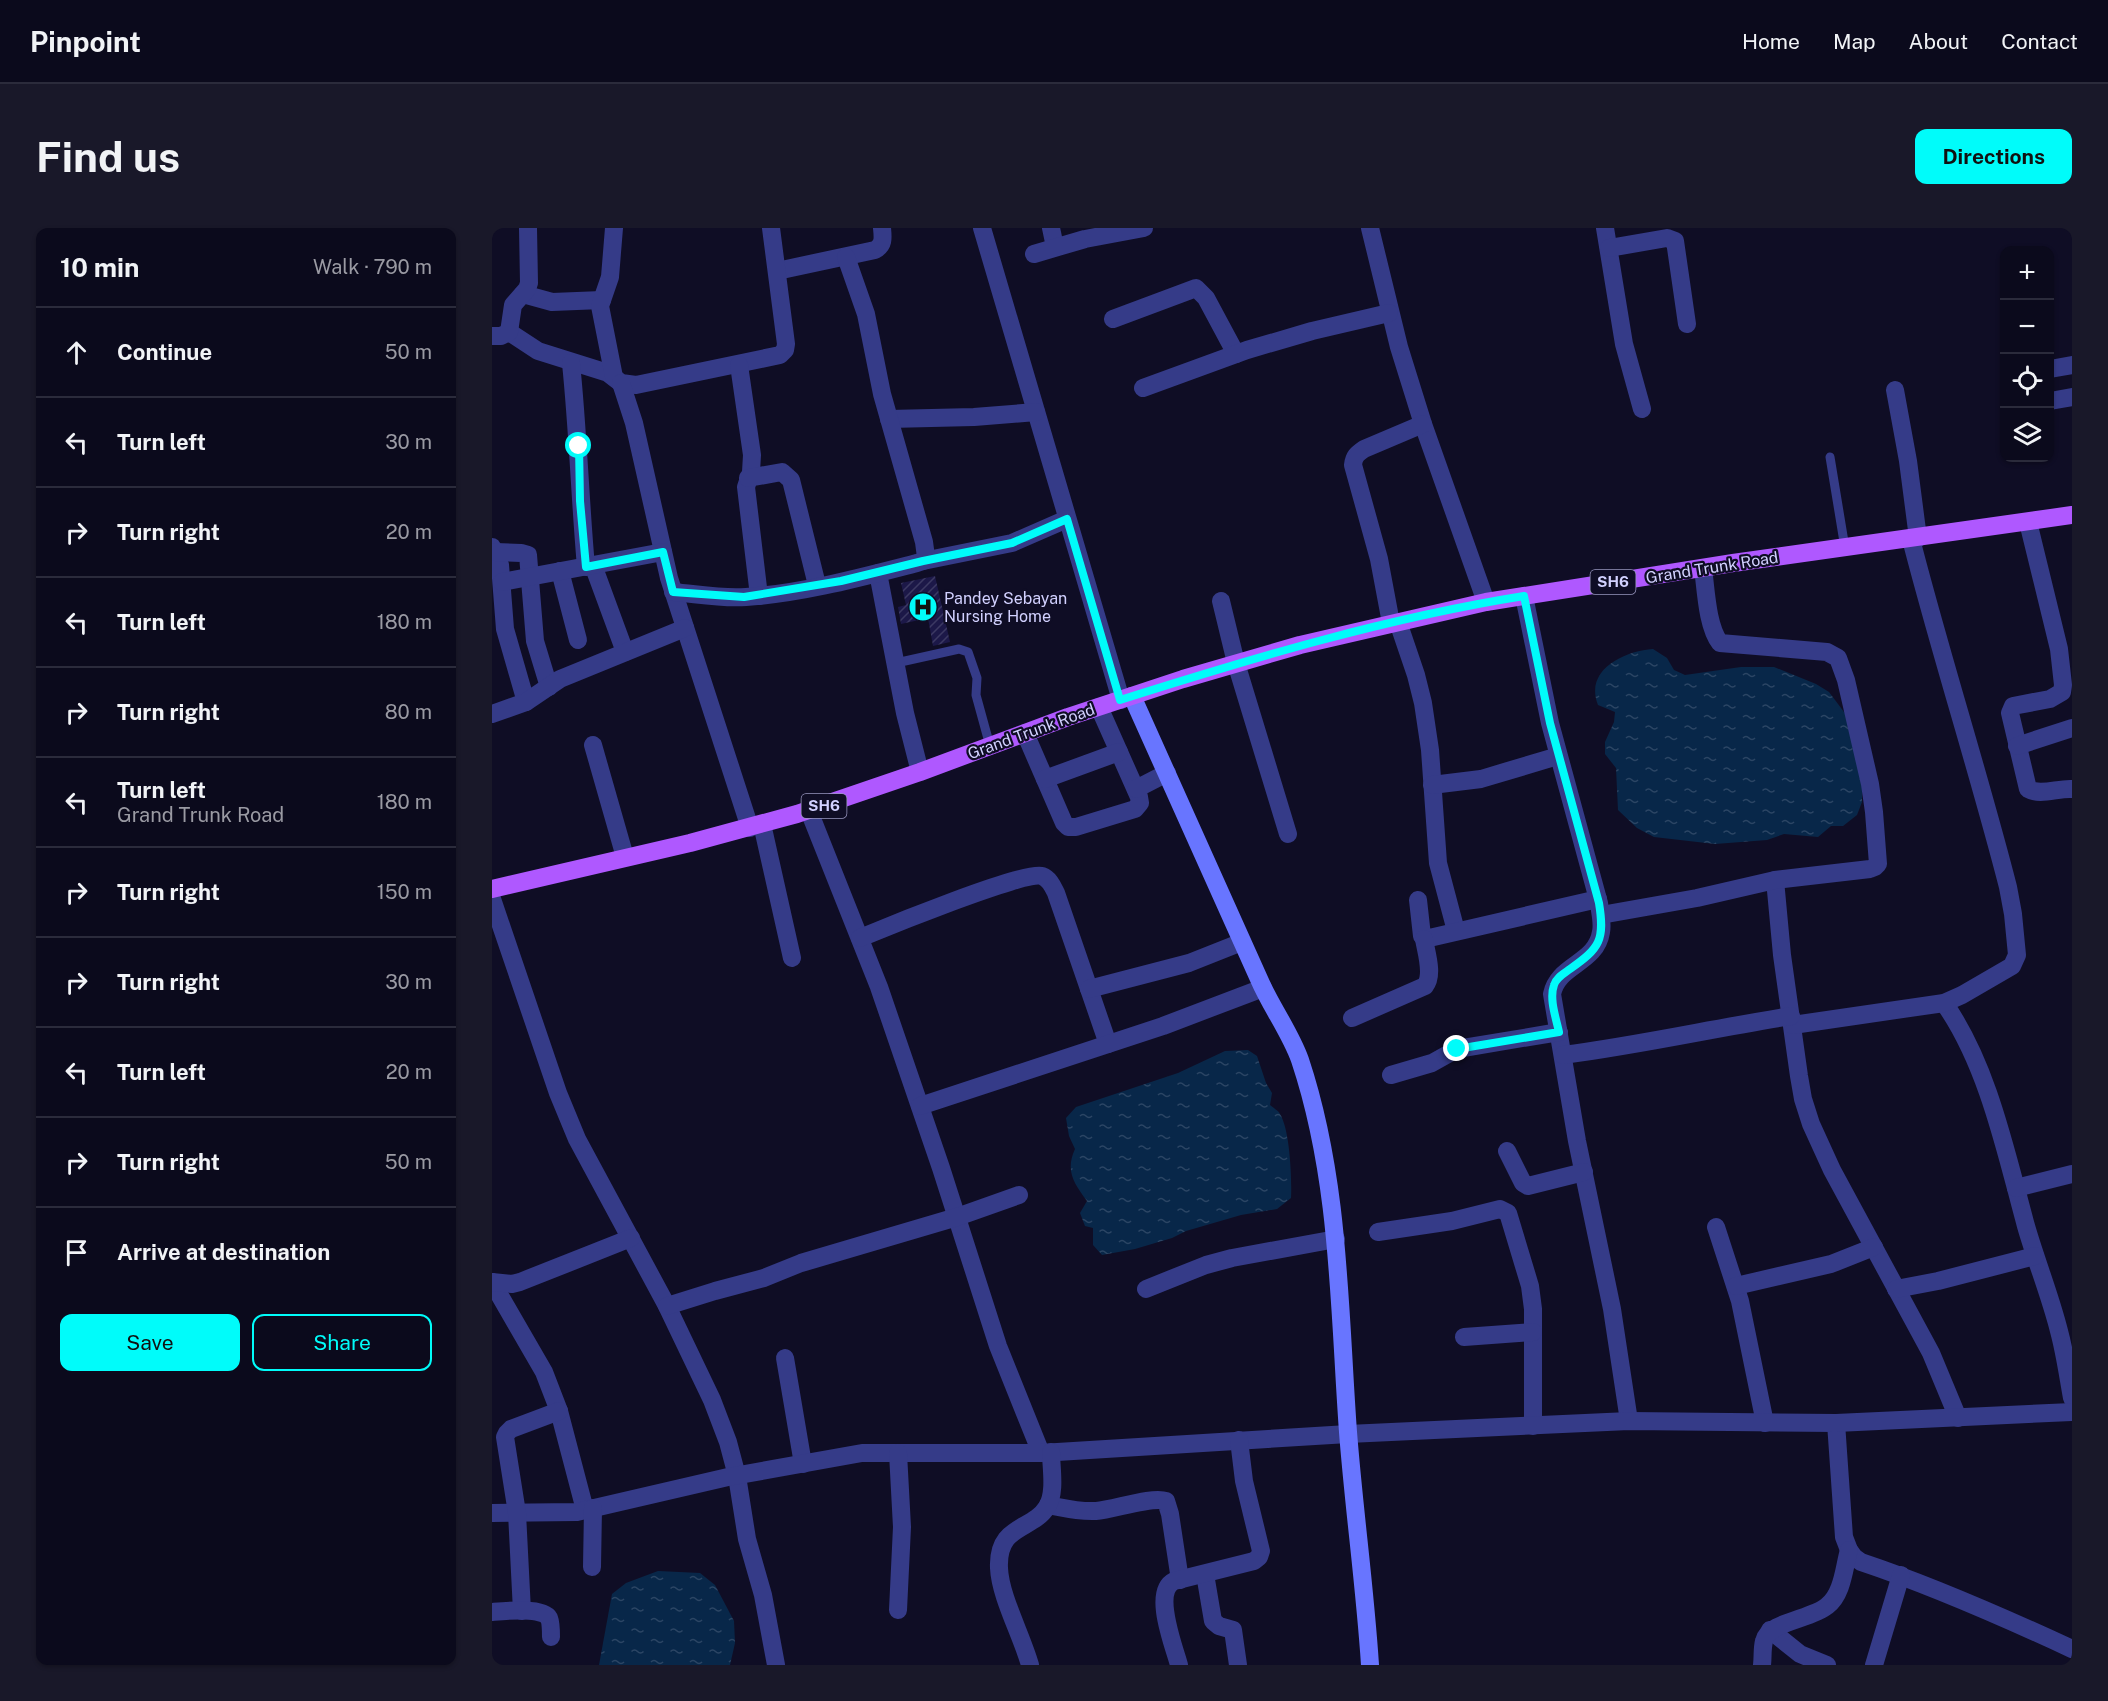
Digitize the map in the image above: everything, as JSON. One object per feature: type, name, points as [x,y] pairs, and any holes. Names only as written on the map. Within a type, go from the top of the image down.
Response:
[{"type":"main road","name":"Grand Trunk Road","points":[[492,889],[626,858],[809,811],[1140,693],[1300,645],[1486,602],[2072,515]]},
{"type":"street","points":[[528,228],[529,283],[524,294],[513,305],[500,334],[571,363],[636,385],[739,365],[774,357],[785,351],[782,304],[771,228]]},
{"type":"street","points":[[614,228],[610,277],[602,300],[601,313],[617,380],[634,423],[673,592],[756,826],[792,958]]},
{"type":"street","points":[[777,271],[868,252],[880,247],[883,242],[882,228]]},
{"type":"street","points":[[982,228],[1067,519],[1140,693],[1167,773],[1263,988],[1290,1039],[1302,1068],[1316,1117],[1328,1173],[1336,1239],[1348,1434],[1370,1665]]},
{"type":"street","points":[[1051,228],[1055,248]]},
{"type":"street","points":[[1034,254],[1055,248],[1084,234],[1144,228]]},
{"type":"street","points":[[1370,228],[1389,313],[1423,424],[1486,602]]},
{"type":"street","points":[[1605,228],[1624,344],[1642,409]]},
{"type":"street","points":[[1609,248],[1667,238],[1675,241],[1687,324]]},
{"type":"street","points":[[846,257],[866,314],[889,419],[924,542],[926,557],[923,561]]},
{"type":"street","points":[[1113,319],[1196,288],[1206,298],[1236,354]]},
{"type":"street","points":[[524,294],[552,302],[602,300]]},
{"type":"street","points":[[1143,388],[1236,354],[1312,331],[1389,313]]},
{"type":"street","points":[[571,363],[579,446],[580,501],[590,566],[626,652]]},
{"type":"street","points":[[739,365],[752,455],[746,487],[759,596]]},
{"type":"street","points":[[2054,368],[2072,365]]},
{"type":"street","points":[[1563,1055],[1660,1040],[1726,1026],[1792,1021],[1944,1003],[2012,966],[2017,955],[2008,887],[1965,727],[1936,635],[1915,539],[1908,461],[1895,390]]},
{"type":"street","points":[[2054,400],[2072,397]]},
{"type":"street","points":[[889,419],[974,417],[1036,412]]},
{"type":"street","points":[[1423,424],[1364,449],[1353,459],[1394,623],[1416,675],[1423,702],[1430,750],[1437,863],[1456,932]]},
{"type":"street","points":[[748,478],[782,472],[791,480],[817,585]]},
{"type":"street","points":[[673,592],[759,596],[878,573],[923,561],[1012,543],[1067,519]]},
{"type":"street","points":[[2028,522],[2059,650],[2063,685],[2062,692],[2055,698],[2019,704],[2011,709],[2010,713],[2028,789],[2039,793],[2072,789]]},
{"type":"street","points":[[526,702],[497,614],[502,582],[500,565],[494,550],[525,554],[528,558],[535,641],[549,687]]},
{"type":"street","points":[[502,582],[663,552]]},
{"type":"street","points":[[1424,939],[1599,907],[1697,898],[1775,880],[1870,869],[1878,864],[1874,812],[1859,738],[1838,658],[1832,654],[1720,643],[1715,637],[1712,626],[1703,568]]},
{"type":"street","points":[[560,571],[578,640]]},
{"type":"street","points":[[878,573],[905,713],[920,772]]},
{"type":"street","points":[[1524,596],[1558,756],[1599,907],[1601,933],[1597,945],[1589,955],[1559,977],[1554,984],[1552,994],[1584,1172],[1612,1309],[1629,1421]]},
{"type":"street","points":[[1221,601],[1236,663],[1288,834]]},
{"type":"street","points":[[492,714],[526,702],[560,680],[685,628]]},
{"type":"street","points":[[1025,733],[1064,823],[1071,828],[1135,808],[1140,803],[1136,789],[1099,707]]},
{"type":"street","points":[[2017,746],[2072,728]]},
{"type":"street","points":[[593,745],[626,858]]},
{"type":"street","points":[[1045,779],[1119,752]]},
{"type":"street","points":[[1432,785],[1481,778],[1558,756]]},
{"type":"street","points":[[1136,789],[1167,773]]},
{"type":"street","points":[[809,811],[879,987],[957,1216],[998,1346],[1046,1452],[1052,1494],[1048,1505],[1041,1514],[1011,1533],[1005,1540],[998,1567],[1030,1665]]},
{"type":"street","points":[[860,938],[923,912],[1001,885],[1033,875],[1043,876],[1050,881],[1056,893],[1108,1044]]},
{"type":"street","points":[[1775,880],[1782,955],[1803,1099],[1832,1170],[1935,1362],[1958,1418]]},
{"type":"street","points":[[492,899],[558,1093],[577,1139],[667,1306],[712,1400],[728,1442],[737,1476],[747,1539],[763,1595],[776,1665]]},
{"type":"street","points":[[1352,1018],[1425,986],[1428,981],[1418,900]]},
{"type":"street","points":[[1089,989],[1190,963],[1242,942]]},
{"type":"street","points":[[920,1106],[1163,1026],[1263,988]]},
{"type":"street","points":[[1944,1003],[1959,1026],[1990,1100],[2035,1256],[2060,1332],[2072,1398]]},
{"type":"street","points":[[1390,1075],[1432,1063],[1457,1049],[1559,1032]]},
{"type":"street","points":[[1507,1151],[1524,1183],[1528,1186],[1584,1172]]},
{"type":"street","points":[[2016,1188],[2072,1174]]},
{"type":"street","points":[[667,1306],[764,1278],[801,1263],[1019,1195]]},
{"type":"street","points":[[1378,1232],[1505,1210],[1511,1218],[1530,1286],[1533,1310],[1533,1426]]},
{"type":"street","points":[[1716,1227],[1736,1286],[1765,1423]]},
{"type":"street","points":[[492,1282],[512,1284],[520,1282],[631,1238]]},
{"type":"street","points":[[1146,1289],[1215,1262],[1336,1239]]},
{"type":"street","points":[[1736,1286],[1831,1264],[1874,1247]]},
{"type":"street","points":[[1896,1289],[1938,1281],[2035,1256]]},
{"type":"street","points":[[492,1282],[536,1356],[559,1411],[589,1509],[592,1567]]},
{"type":"street","points":[[1464,1337],[1533,1332]]},
{"type":"street","points":[[785,1358],[803,1464]]},
{"type":"street","points":[[522,1611],[517,1512],[506,1437],[511,1429],[559,1411]]},
{"type":"street","points":[[492,1513],[589,1509],[737,1476],[862,1453],[1046,1452],[1379,1432],[1629,1421],[1836,1423],[2072,1412]]},
{"type":"street","points":[[1836,1423],[1844,1537],[1854,1557],[1861,1562],[1901,1575],[1981,1608],[2072,1649]]},
{"type":"street","points":[[1179,1665],[1164,1608],[1164,1595],[1169,1583],[1254,1561],[1262,1551],[1245,1481],[1239,1440]]},
{"type":"street","points":[[898,1453],[902,1527],[898,1610]]},
{"type":"street","points":[[1048,1505],[1097,1511],[1155,1500],[1166,1502],[1170,1514],[1180,1580]]},
{"type":"street","points":[[1762,1665],[1764,1642],[1770,1630],[1817,1613],[1836,1597],[1849,1550]]},
{"type":"street","points":[[1205,1574],[1213,1621],[1216,1625],[1233,1630],[1238,1665]]},
{"type":"street","points":[[1874,1665],[1901,1575]]},
{"type":"street","points":[[492,1612],[543,1613],[548,1616],[551,1637]]},
{"type":"street","points":[[1770,1630],[1790,1648],[1827,1665]]},
{"type":"lane","points":[[1830,457],[1845,548]]},
{"type":"lane","points":[[896,663],[959,649],[968,652],[977,678],[976,695],[990,746]]},
{"type":"water","points":[[1653,649],[1667,658],[1674,670],[1685,675],[1741,667],[1774,667],[1816,684],[1829,692],[1850,720],[1862,783],[1862,802],[1857,815],[1843,826],[1831,826],[1818,837],[1784,834],[1767,840],[1715,844],[1654,837],[1637,828],[1618,810],[1616,768],[1605,754],[1605,742],[1614,722],[1615,712],[1598,705],[1595,693],[1602,672],[1609,665],[1630,654]]},
{"type":"water","points":[[1248,1050],[1257,1056],[1266,1083],[1272,1093],[1270,1105],[1279,1113],[1286,1131],[1290,1155],[1291,1198],[1277,1209],[1241,1215],[1135,1249],[1102,1255],[1093,1245],[1093,1228],[1085,1226],[1080,1213],[1087,1201],[1072,1176],[1071,1164],[1075,1149],[1069,1136],[1066,1118],[1076,1107],[1178,1073],[1225,1051]]},
{"type":"water","points":[[658,1571],[700,1573],[715,1585],[734,1621],[735,1643],[730,1665],[599,1665],[612,1594],[626,1583]]},
{"type":"building","points":[[935,576],[950,642],[933,646],[928,618],[901,624],[898,607],[906,605],[901,583]]},
{"type":"place","name":"Pandey Sebayan Nursing Home","points":[[923,607]]},
{"type":"route","points":[[579,446],[580,501],[586,567],[663,552],[673,592],[744,597],[841,581],[1012,543],[1067,519],[1120,700],[1300,645],[1486,602],[1524,596],[1550,723],[1599,903],[1601,933],[1597,945],[1589,955],[1559,977],[1554,984],[1552,994],[1559,1032],[1457,1049]]}]
